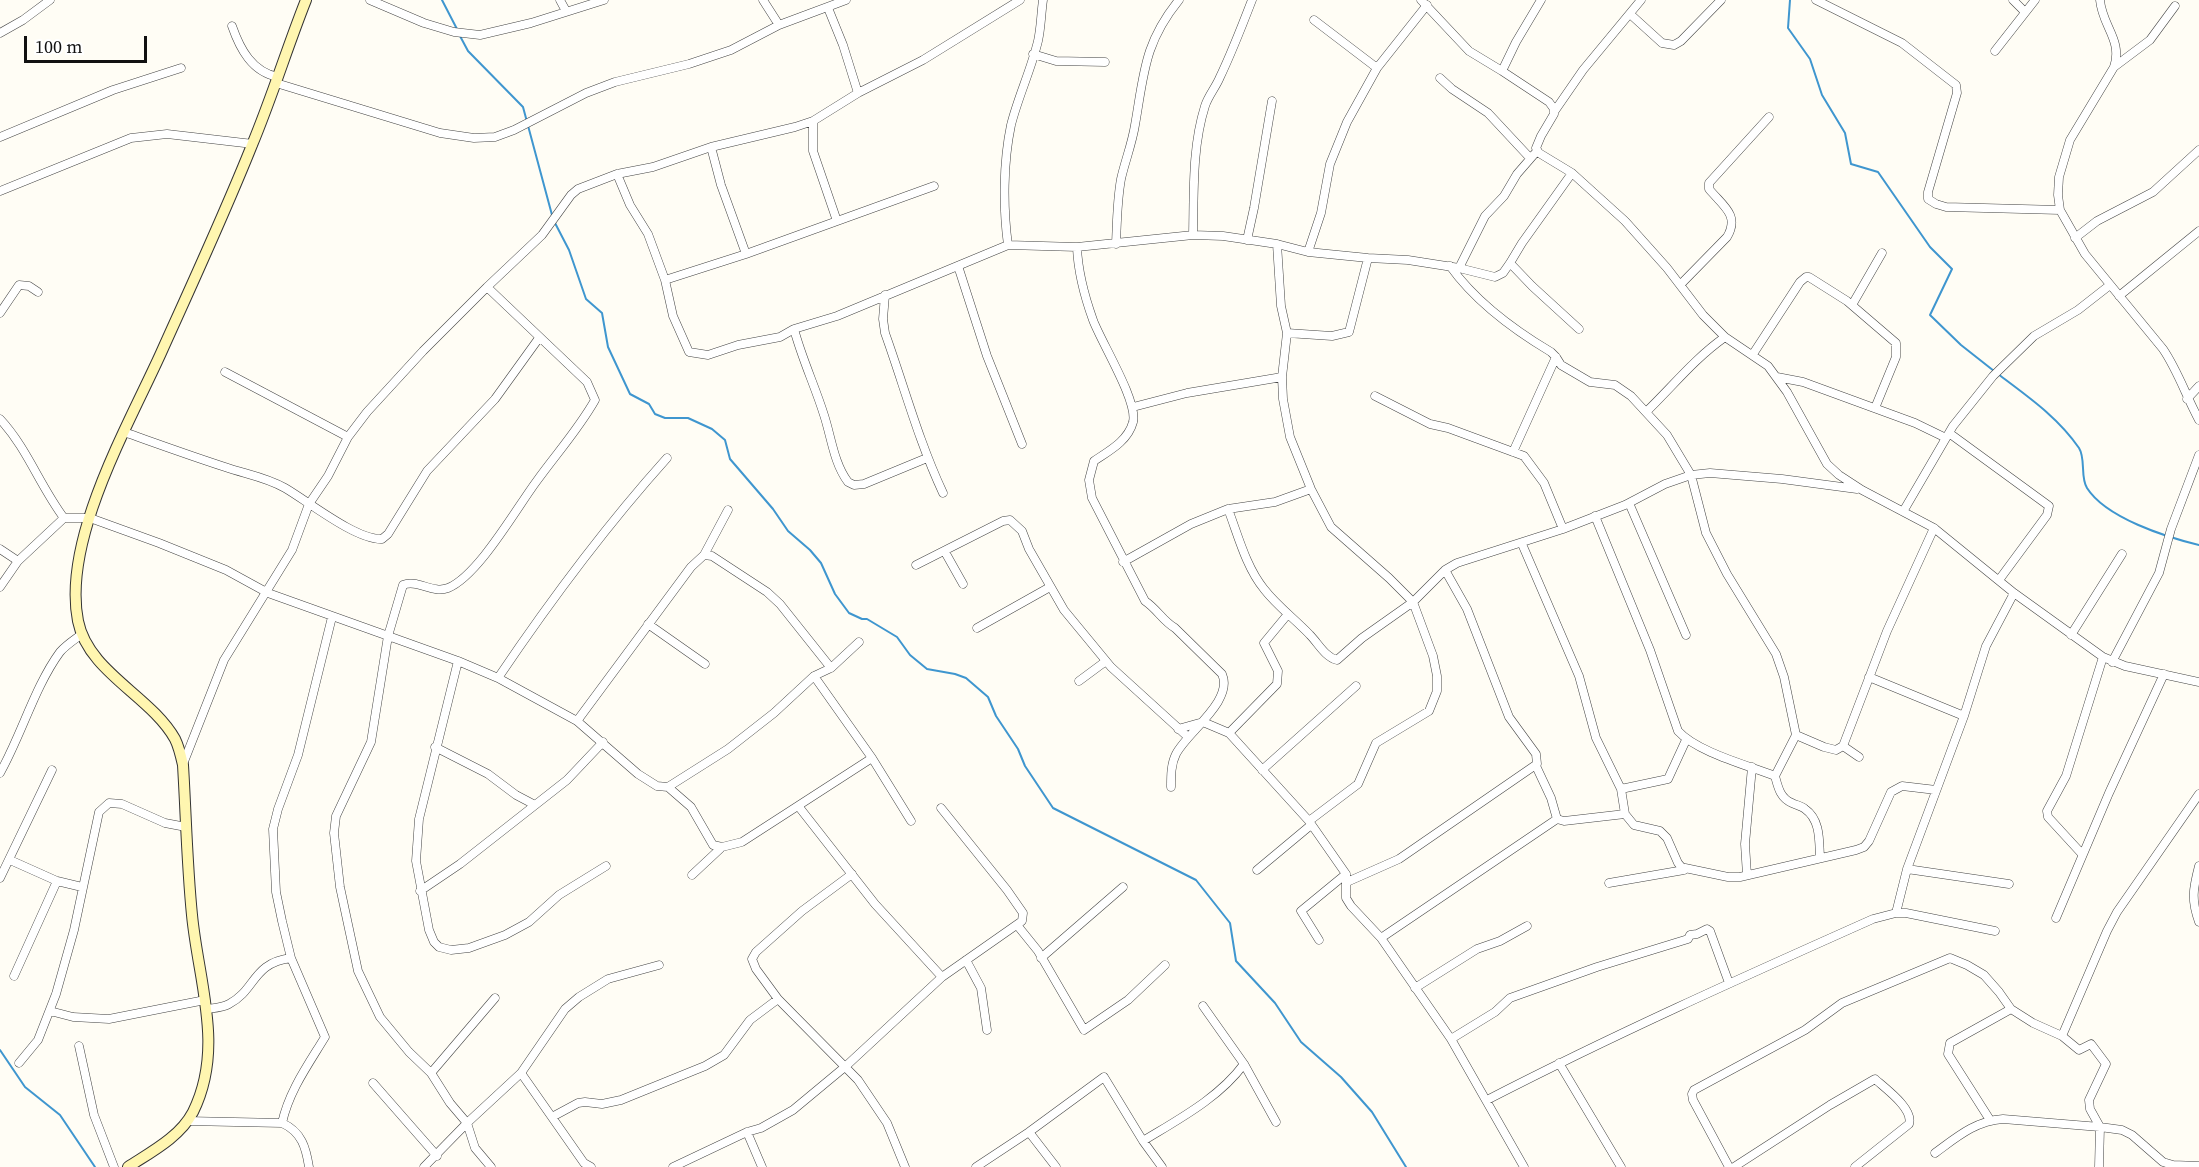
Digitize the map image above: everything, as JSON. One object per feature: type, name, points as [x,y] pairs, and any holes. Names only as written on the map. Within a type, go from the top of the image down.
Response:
[{"type":"street","points":[[0,33],[23,20],[50,0]]},
{"type":"street","points":[[128,1167],[173,1137],[193,1112],[205,1076],[209,1044],[206,1005],[192,918],[183,765],[176,740],[171,732],[92,652],[82,634],[75,603],[77,563],[101,487],[253,144],[306,0]]},
{"type":"street","points":[[370,0],[424,23],[454,32],[480,35],[531,23],[604,0]]},
{"type":"street","points":[[560,0],[566,11]]},
{"type":"street","points":[[763,0],[779,25]]},
{"type":"street","points":[[232,26],[238,43],[247,57],[267,75],[277,80],[440,133],[484,137],[514,130],[586,93],[615,82],[689,64],[731,50],[779,25],[846,0]]},
{"type":"street","points":[[183,765],[224,660],[268,593],[292,550],[309,504],[328,476],[348,437],[399,375],[542,236],[571,195],[578,189],[617,174],[653,167],[711,147],[813,121],[858,93],[923,60],[1020,0]]},
{"type":"street","points":[[1008,245],[1005,193],[1011,128],[1038,40],[1043,0]]},
{"type":"street","points":[[1116,244],[1120,186],[1131,147],[1150,47],[1160,26],[1179,0]]},
{"type":"street","points":[[1193,235],[1194,166],[1201,119],[1206,103],[1230,57],[1252,0]]},
{"type":"street","points":[[1630,14],[1662,43],[1674,45],[1681,41],[1721,0]]},
{"type":"street","points":[[1816,0],[1902,43],[1956,85],[1957,93],[1928,192],[1928,199],[1946,207],[2060,210]]},
{"type":"street","points":[[2013,0],[2025,12]]},
{"type":"street","points":[[1995,51],[2035,0]]},
{"type":"street","points":[[2100,0],[2101,13],[2115,41],[2117,52],[2114,67],[2070,140],[2060,177],[2058,195],[2060,210],[2085,255],[2174,364],[2187,399],[2199,420]]},
{"type":"street","points":[[1459,268],[1485,216],[1504,196],[1517,174],[1537,151],[1538,142],[1554,112],[1583,70],[1630,14],[1638,1]]},
{"type":"street","points":[[1502,70],[1537,2]]},
{"type":"street","points":[[1308,252],[1321,213],[1336,145],[1367,83],[1424,3],[1469,51],[1549,102],[1554,112]]},
{"type":"street","points":[[2114,67],[2150,40],[2175,6]]},
{"type":"street","points":[[828,8],[843,45],[858,93]]},
{"type":"street","points":[[1314,20],[1377,68]]},
{"type":"street","points":[[1034,54],[1056,61],[1105,62]]},
{"type":"street","points":[[0,137],[113,90],[181,68]]},
{"type":"street","points":[[1440,78],[1452,89],[1488,113],[1530,158]]},
{"type":"street","points":[[1247,240],[1272,102]]},
{"type":"street","points":[[1680,285],[1727,237],[1734,222],[1732,216],[1709,189],[1709,183],[1769,117]]},
{"type":"street","points":[[813,121],[813,151],[837,221]]},
{"type":"street","points":[[0,191],[131,138],[167,134],[253,144]]},
{"type":"street","points":[[711,147],[721,186],[746,254]]},
{"type":"street","points":[[2075,237],[2097,221],[2153,192],[2199,150]]},
{"type":"street","points":[[1537,151],[1544,158],[1572,173],[1631,227],[1703,315],[1725,337],[1768,366],[1777,377],[1827,464],[1839,475],[1862,490],[1904,510],[1934,528],[2014,593],[2103,657],[2112,662],[2199,682]]},
{"type":"street","points":[[617,174],[630,205],[648,234],[665,280],[673,316],[689,352],[708,355],[738,345],[780,337],[794,329],[837,316],[1008,245],[1077,248],[1193,235],[1222,236],[1277,244],[1308,252],[1408,260],[1450,266],[1495,277],[1503,273],[1572,173]]},
{"type":"street","points":[[665,280],[746,254],[934,186]]},
{"type":"street","points":[[2119,296],[2199,231]]},
{"type":"street","points":[[1257,870],[1358,784],[1376,743],[1422,717],[1435,700],[1437,691],[1433,656],[1413,602],[1331,527],[1311,489],[1290,437],[1283,399],[1282,376],[1287,333],[1281,306],[1277,244]]},
{"type":"street","points":[[1077,248],[1080,280],[1090,313],[1133,407],[1131,427],[1119,445],[1094,461],[1089,480],[1092,498],[1145,601],[1158,610],[1166,622],[1175,628],[1222,675],[1225,683],[1223,691],[1203,722],[1188,737],[1174,759],[1171,787]]},
{"type":"street","points":[[1852,305],[1882,253]]},
{"type":"street","points":[[1287,333],[1332,336],[1349,332],[1368,258]]},
{"type":"street","points":[[1510,263],[1579,329]]},
{"type":"street","points":[[958,266],[987,356],[1022,444]]},
{"type":"street","points":[[1450,266],[1460,280],[1482,302],[1556,357],[1561,365],[1590,382],[1615,385],[1631,396],[1667,435],[1691,475],[1706,533],[1727,574],[1776,654],[1784,677],[1796,735],[1775,776],[1779,790],[1786,801],[1806,809],[1814,819],[1818,829],[1820,858]]},
{"type":"street","points":[[1753,354],[1800,282],[1809,277],[1852,305],[1896,343],[1896,357],[1875,408]]},
{"type":"street","points":[[0,313],[19,285],[29,286],[38,292]]},
{"type":"street","points":[[1904,510],[1947,435],[1999,369],[2034,336],[2078,310],[2110,285]]},
{"type":"street","points":[[487,287],[587,382],[595,400],[583,421],[471,570],[446,589],[433,589],[412,584],[403,585],[388,636],[372,742],[336,816],[334,832],[340,887],[358,971],[380,1017],[409,1052],[431,1073],[467,1123],[475,1148],[491,1167]]},
{"type":"street","points":[[885,296],[883,319],[885,333],[927,458],[944,493]]},
{"type":"street","points":[[794,329],[833,448],[848,482],[854,485],[864,484],[927,458]]},
{"type":"street","points":[[1646,412],[1672,387],[1691,364],[1725,337]]},
{"type":"street","points":[[124,432],[228,468],[255,474],[285,488],[368,537],[382,538],[388,534],[427,471],[495,399],[539,338]]},
{"type":"street","points":[[1513,452],[1556,357]]},
{"type":"street","points":[[225,372],[348,437]]},
{"type":"street","points":[[1133,407],[1187,393],[1282,376]]},
{"type":"street","points":[[1777,377],[1803,382],[1947,435],[2049,506],[2050,509],[2045,518],[1999,580]]},
{"type":"street","points":[[2187,399],[2199,386]]},
{"type":"street","points":[[1375,396],[1430,424],[1448,428],[1524,456],[1544,483],[1563,529]]},
{"type":"street","points":[[0,419],[16,438],[53,504],[64,518]]},
{"type":"street","points":[[2112,662],[2159,573],[2171,529],[2199,455]]},
{"type":"street","points":[[498,678],[590,550],[667,458]]},
{"type":"street","points":[[1228,508],[1253,573],[1262,588],[1311,635],[1327,655],[1336,660],[1362,638],[1413,602],[1445,570],[1457,563],[1563,529],[1629,503],[1665,484],[1691,475],[1710,473],[1782,479],[1862,490]]},
{"type":"street","points":[[1123,562],[1191,524],[1228,508],[1275,502],[1311,489]]},
{"type":"street","points":[[1629,503],[1686,635]]},
{"type":"street","points":[[577,721],[691,567],[704,555],[728,510]]},
{"type":"street","points":[[1595,516],[1650,650],[1678,730],[1686,740],[1775,776]]},
{"type":"street","points":[[0,587],[18,561],[64,518],[90,518],[226,570],[268,593],[458,661],[498,678],[577,721],[638,774],[657,786],[668,787],[691,807],[709,842],[723,847],[742,842],[872,758]]},
{"type":"street","points":[[916,564],[945,552],[1003,521],[1010,520],[1022,531],[1024,539],[1064,610],[1106,661],[1135,691],[1188,737]]},
{"type":"street","points":[[1796,735],[1836,750],[1843,746],[1869,677],[1934,528]]},
{"type":"street","points":[[1522,544],[1579,676],[1596,738],[1621,789],[1625,814],[1634,825],[1660,831],[1667,838],[1678,863],[1684,870]]},
{"type":"street","points":[[0,549],[18,561]]},
{"type":"street","points":[[945,552],[963,584]]},
{"type":"street","points":[[704,555],[712,556],[780,604],[831,668]]},
{"type":"street","points":[[2071,635],[2122,555]]},
{"type":"street","points":[[1445,570],[1467,609],[1509,717],[1536,754],[1536,766],[1551,798],[1557,819]]},
{"type":"street","points":[[977,628],[1050,587]]},
{"type":"street","points":[[1896,913],[1907,870],[1964,716],[1991,635],[2014,593]]},
{"type":"street","points":[[1229,733],[1277,684],[1278,671],[1264,643],[1288,614]]},
{"type":"street","points":[[282,1124],[286,1106],[297,1083],[325,1037],[291,958],[276,892],[273,829],[298,755],[332,617]]},
{"type":"street","points":[[648,624],[705,664]]},
{"type":"street","points":[[0,773],[15,747],[26,716],[55,661],[61,651],[82,634]]},
{"type":"street","points":[[668,787],[729,749],[774,713],[814,676],[831,668],[859,642]]},
{"type":"street","points":[[2082,854],[2048,817],[2047,811],[2066,776],[2103,657]]},
{"type":"street","points":[[458,661],[419,819],[416,861],[420,891],[434,942],[445,949],[469,948],[505,935],[529,922],[559,895],[606,866]]},
{"type":"street","points":[[1079,681],[1106,661]]},
{"type":"street","points":[[2056,918],[2082,854],[2164,674]]},
{"type":"street","points":[[814,676],[872,758],[911,821]]},
{"type":"street","points":[[1869,677],[1964,716]]},
{"type":"street","points":[[1262,770],[1356,686]]},
{"type":"street","points":[[1178,729],[1203,722],[1229,733],[1310,823],[1346,878],[1346,898],[1381,938],[1451,1039],[1524,1167]]},
{"type":"street","points":[[1621,789],[1668,779],[1686,740]]},
{"type":"street","points":[[420,891],[460,864],[567,780],[603,742]]},
{"type":"street","points":[[1843,746],[1859,757]]},
{"type":"street","points":[[435,747],[488,774],[516,795],[535,805]]},
{"type":"street","points":[[1319,940],[1301,910],[1346,878],[1399,859],[1536,766]]},
{"type":"street","points":[[1747,875],[1744,844],[1752,767]]},
{"type":"street","points":[[0,878],[52,770]]},
{"type":"street","points":[[1609,883],[1685,868],[1728,877],[1747,875],[1863,847],[1869,841],[1891,792],[1896,788],[1902,786],[1936,790]]},
{"type":"street","points":[[2062,1036],[2117,912],[2199,794]]},
{"type":"street","points":[[20,1063],[38,1040],[50,1011],[74,930],[99,812],[109,803],[122,804],[165,823],[186,827]]},
{"type":"street","points":[[799,807],[875,904],[942,977]]},
{"type":"street","points":[[673,1167],[747,1132],[761,1128],[793,1110],[846,1066],[942,977],[1022,921],[1023,916],[1020,909],[941,808]]},
{"type":"street","points":[[1557,819],[1564,821],[1625,814]]},
{"type":"street","points":[[1381,938],[1557,819]]},
{"type":"street","points":[[692,875],[723,847]]},
{"type":"street","points":[[10,860],[57,881],[82,886]]},
{"type":"street","points":[[2199,866],[2193,890],[2193,906],[2199,922]]},
{"type":"street","points":[[1907,870],[2009,884]]},
{"type":"street","points":[[852,874],[802,911],[752,957],[756,969],[778,999],[839,1062],[846,1066],[867,1093],[887,1123],[905,1167]]},
{"type":"street","points":[[14,976],[57,881]]},
{"type":"street","points":[[1041,958],[1122,886]]},
{"type":"street","points":[[1487,1100],[1558,1063],[1873,919],[1896,913],[1995,931]]},
{"type":"street","points":[[1017,925],[1038,951],[1084,1030],[1128,1000],[1165,965]]},
{"type":"street","points":[[1414,988],[1477,949],[1527,926]]},
{"type":"street","points":[[1451,1039],[1495,1012],[1510,998],[1597,967],[1688,939],[1690,935],[1707,929],[1710,931],[1729,984]]},
{"type":"street","points":[[50,1011],[73,1017],[109,1019],[206,1005],[229,1004],[266,967],[274,962],[291,958]]},
{"type":"street","points":[[1729,1167],[1693,1100],[1694,1090],[1805,1030],[1842,1003],[1950,958],[1984,975],[2011,1009],[2033,1023],[2062,1036],[2079,1050],[2091,1044],[2106,1064],[2089,1100],[2090,1109],[2100,1126],[2099,1167]]},
{"type":"street","points":[[966,960],[981,988],[987,1030]]},
{"type":"street","points":[[424,1167],[467,1123],[522,1073],[565,1010],[579,997],[608,979],[659,964]]},
{"type":"street","points":[[431,1073],[495,998]]},
{"type":"street","points":[[552,1117],[585,1102],[602,1104],[621,1100],[705,1066],[724,1054],[750,1020],[778,999]]},
{"type":"street","points":[[1203,1006],[1244,1064],[1276,1122]]},
{"type":"street","points":[[1990,1120],[1948,1054],[1948,1049],[1950,1043],[2011,1009]]},
{"type":"street","points":[[80,1046],[94,1115],[114,1167]]},
{"type":"street","points":[[1558,1063],[1621,1167]]},
{"type":"street","points":[[1143,1140],[1200,1106],[1239,1072],[1244,1064]]},
{"type":"street","points":[[522,1073],[584,1163],[591,1167]]},
{"type":"street","points":[[976,1167],[1029,1132],[1104,1077],[1162,1167]]},
{"type":"street","points":[[1734,1167],[1875,1079],[1890,1091],[1911,1119],[1909,1124],[1855,1167]]},
{"type":"street","points":[[373,1083],[437,1156]]},
{"type":"street","points":[[1935,1153],[1976,1124],[2002,1119],[2100,1126],[2122,1130],[2132,1135],[2163,1162],[2173,1165],[2199,1166]]},
{"type":"street","points":[[187,1121],[290,1126],[301,1138],[306,1148],[309,1167]]},
{"type":"street","points":[[747,1132],[762,1167]]},
{"type":"street","points":[[1029,1132],[1056,1167]]},
{"type":"waterway","points":[[442,0],[458,31]]},
{"type":"waterway","points":[[1790,0],[1788,28],[1810,59],[1822,95],[1845,133],[1851,164],[1878,172],[1930,247],[1952,269],[1930,315],[1961,345],[1994,371]]},
{"type":"waterway","points":[[460,36],[468,51],[523,107],[552,215]]},
{"type":"waterway","points":[[555,223],[569,250],[586,299],[602,313],[608,347],[630,394],[649,404],[655,414],[665,418],[688,418],[712,429],[725,440],[730,459],[773,509],[788,531],[821,563],[835,594],[849,613],[867,619],[897,637],[910,655],[927,669],[966,678],[988,697],[996,716],[1018,749],[1025,766],[1053,808],[1196,880],[1230,923],[1236,961],[1275,1003],[1301,1042],[1341,1077],[1372,1112],[1406,1167]]},
{"type":"waterway","points":[[1998,374],[2042,408],[2071,437],[2081,452],[2085,484],[2096,499],[2138,525],[2199,545]]},
{"type":"waterway","points":[[0,1050],[25,1087],[60,1115],[95,1167]]}]
